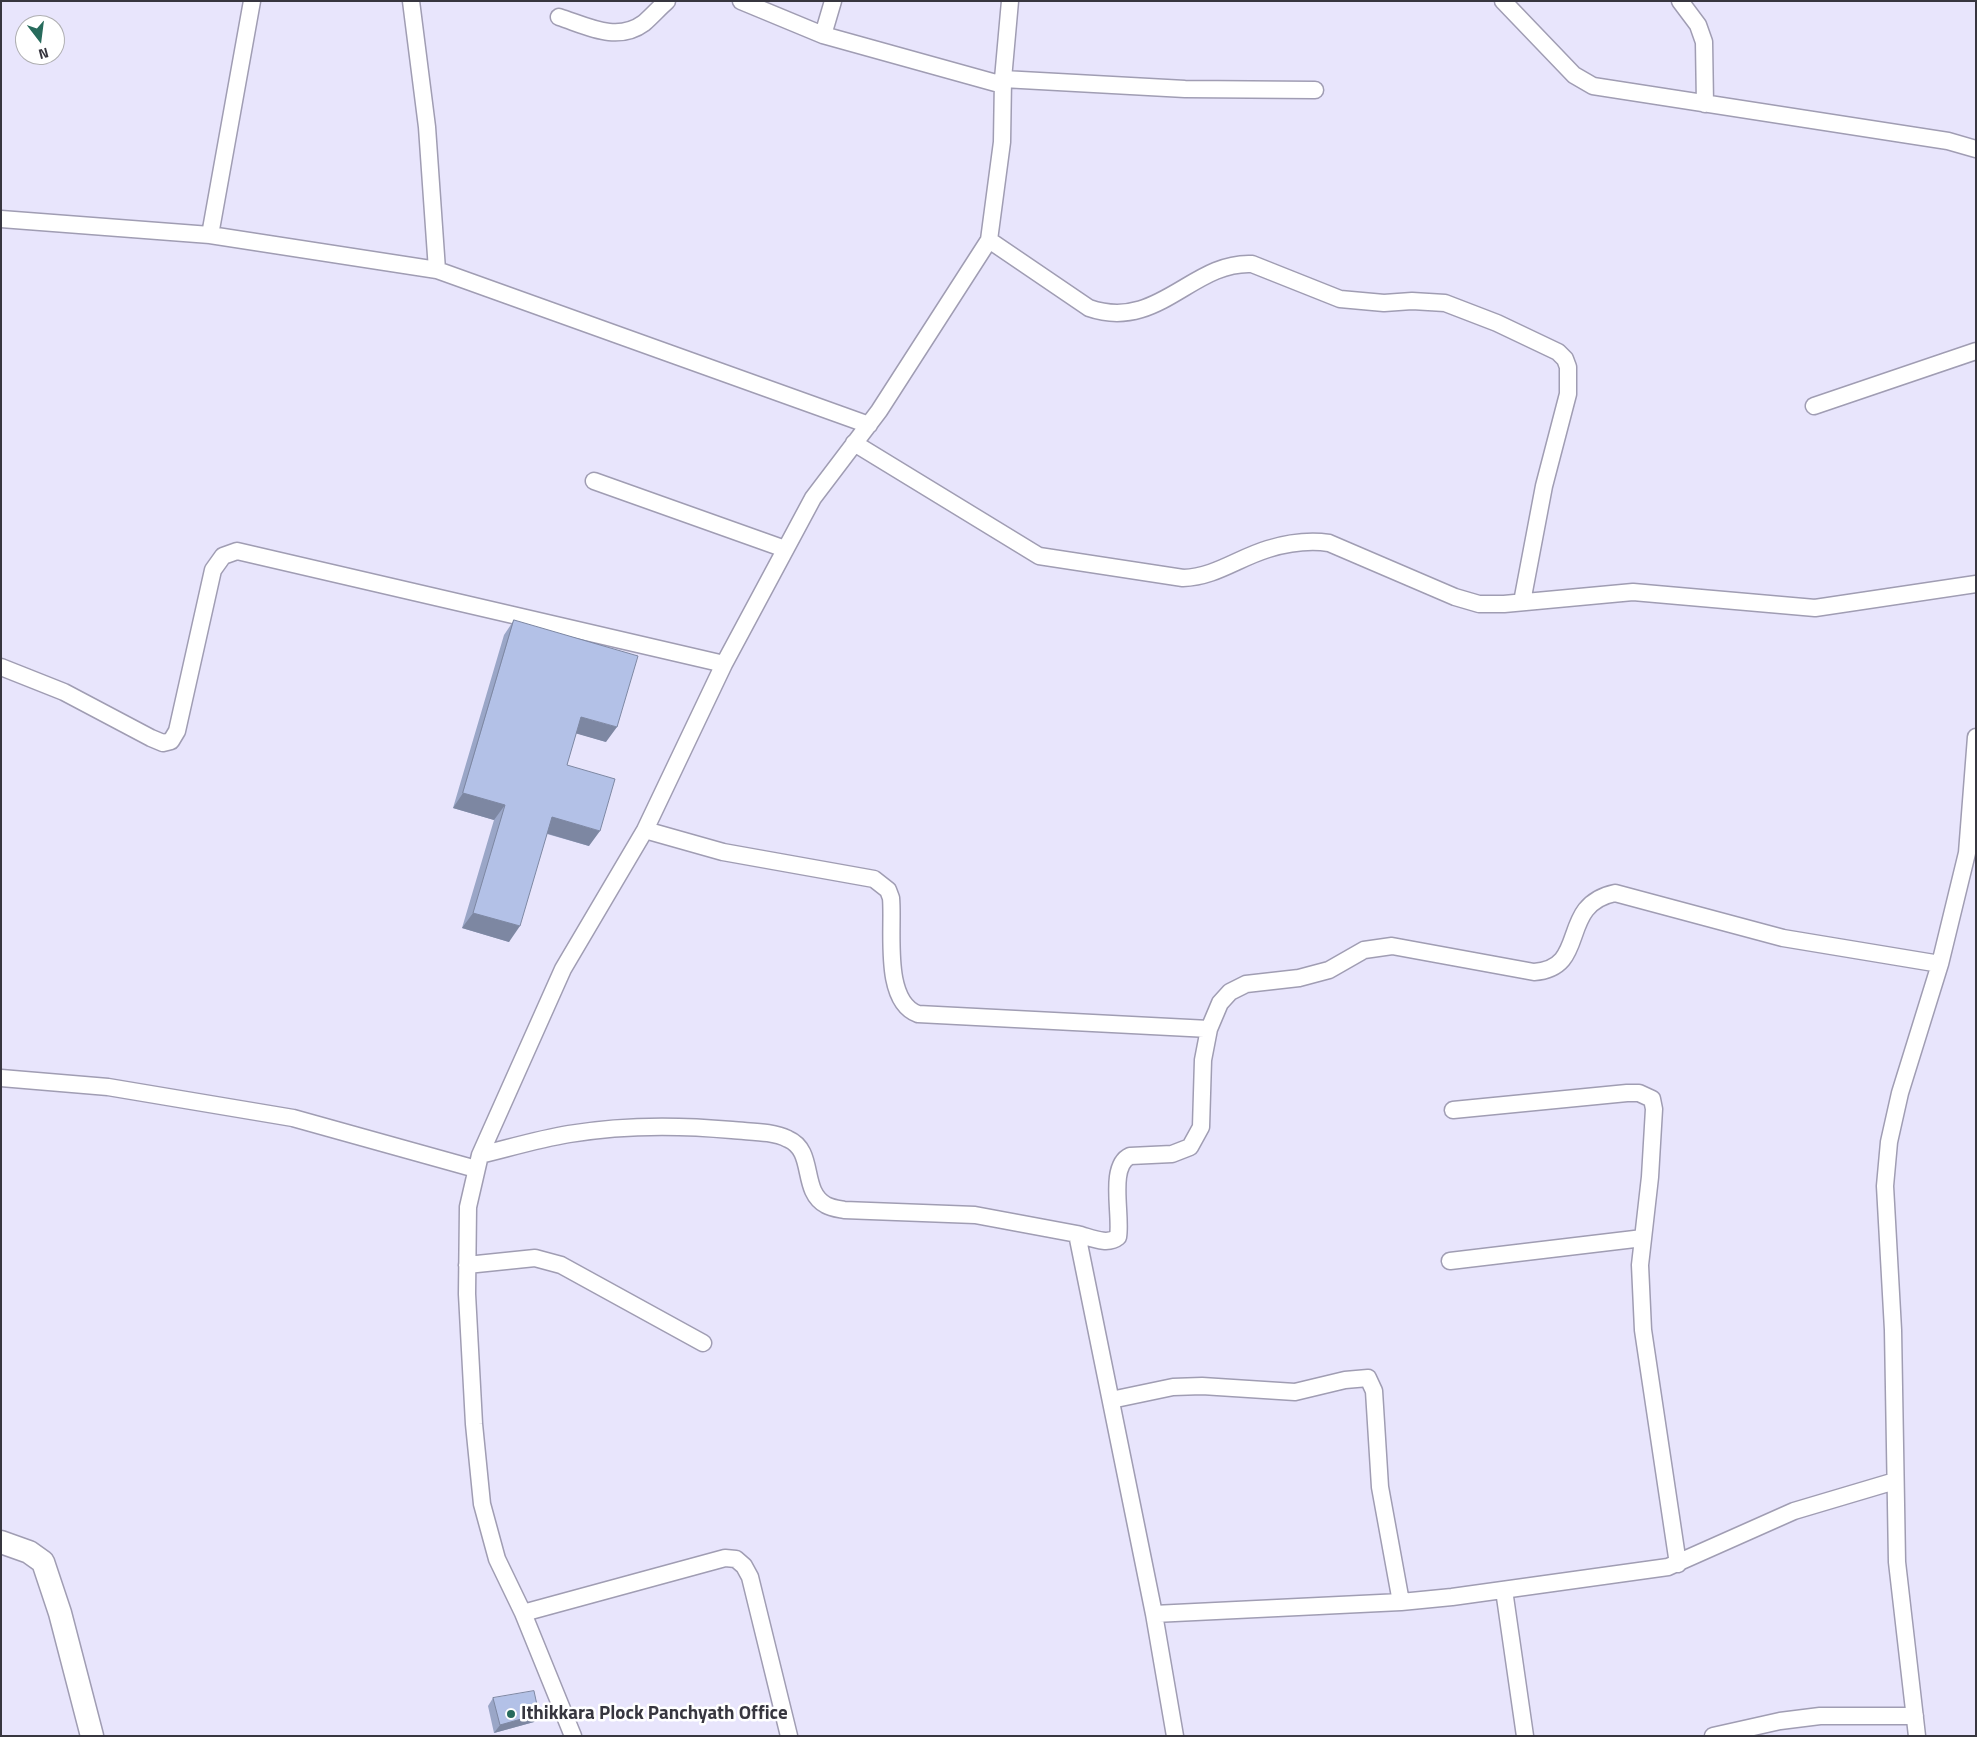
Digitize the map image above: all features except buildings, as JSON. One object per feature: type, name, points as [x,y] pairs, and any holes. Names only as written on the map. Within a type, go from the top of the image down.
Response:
[{"type":"street","points":[[210,235],[252,1]]},
{"type":"street","points":[[411,1],[427,127],[437,270]]},
{"type":"street","points":[[559,17],[611,34],[622,33],[644,23],[667,1]]},
{"type":"street","points":[[740,1],[823,35],[1003,82],[1185,89],[1314,90]]},
{"type":"street","points":[[823,35],[833,1]]},
{"type":"street","points":[[573,1736],[523,1613],[497,1559],[482,1504],[474,1424],[467,1265],[468,1207],[478,1162],[563,969],[645,830],[724,664],[813,498],[869,425],[989,240],[1002,142],[1003,82],[1010,1]]},
{"type":"street","points":[[1503,1],[1574,75],[1593,86],[1948,141],[1976,148]]},
{"type":"street","points":[[1680,1],[1698,25],[1704,42],[1705,104]]},
{"type":"street","points":[[1,219],[210,235],[437,270],[869,425]]},
{"type":"street","points":[[989,240],[1089,308],[1102,312],[1117,314],[1141,311],[1218,271],[1239,263],[1252,264],[1340,299],[1384,303],[1412,301],[1445,303],[1497,322],[1558,352],[1565,359],[1568,367],[1568,394],[1544,486],[1522,602]]},
{"type":"street","points":[[1814,406],[1976,351]]},
{"type":"street","points":[[854,443],[1039,556],[1183,578],[1198,577],[1266,549],[1314,541],[1329,543],[1455,597],[1479,604],[1633,592],[1815,608],[1976,584]]},
{"type":"street","points":[[594,481],[785,549]]},
{"type":"street","points":[[1,667],[64,692],[151,738],[163,743],[171,741],[177,731],[213,570],[223,556],[237,551],[724,664]]},
{"type":"street","points":[[1918,1736],[1897,1562],[1893,1330],[1886,1177],[1890,1142],[1900,1093],[1940,964],[1967,852],[1976,737]]},
{"type":"street","points":[[645,830],[723,852],[854,874],[882,883],[888,890],[891,898],[892,970],[896,986],[905,1006],[910,1012],[918,1014],[1209,1029]]},
{"type":"street","points":[[1,1078],[108,1087],[293,1118],[478,1162],[554,1137],[606,1130],[699,1128],[772,1134],[790,1139],[801,1148],[815,1196],[826,1205],[844,1210],[974,1215],[1105,1241],[1114,1241],[1118,1237],[1118,1170],[1124,1158],[1172,1154],[1190,1147],[1201,1127],[1203,1060],[1209,1029],[1220,1003],[1230,992],[1246,984],[1299,978],[1329,970],[1364,950],[1392,946],[1534,972],[1548,970],[1558,965],[1564,957],[1586,908],[1598,898],[1615,893],[1783,938],[1940,964]]},
{"type":"street","points":[[1454,1110],[1627,1093],[1647,1096],[1652,1099],[1654,1108],[1650,1177],[1640,1265],[1643,1330],[1678,1564]]},
{"type":"street","points":[[1077,1234],[1154,1614],[1175,1736]]},
{"type":"street","points":[[1450,1261],[1643,1238]]},
{"type":"street","points":[[467,1265],[535,1258],[561,1265],[702,1343]]},
{"type":"street","points":[[1111,1400],[1173,1387],[1219,1386],[1278,1393],[1294,1392],[1345,1380],[1368,1378],[1374,1391],[1380,1487],[1401,1602]]},
{"type":"street","points":[[1154,1614],[1401,1602],[1504,1590],[1678,1564],[1801,1508],[1895,1481]]},
{"type":"street","points":[[1,1542],[28,1552],[43,1562],[60,1613],[92,1736]]},
{"type":"street","points":[[523,1613],[725,1558],[736,1559],[744,1566],[756,1593],[789,1736]]},
{"type":"street","points":[[1504,1590],[1525,1736]]},
{"type":"street","points":[[1713,1736],[1780,1721],[1820,1716],[1915,1716]]},
{"type":"place","name":"Ithikkara Plock Panchyath Office","points":[[511,1714]]}]
